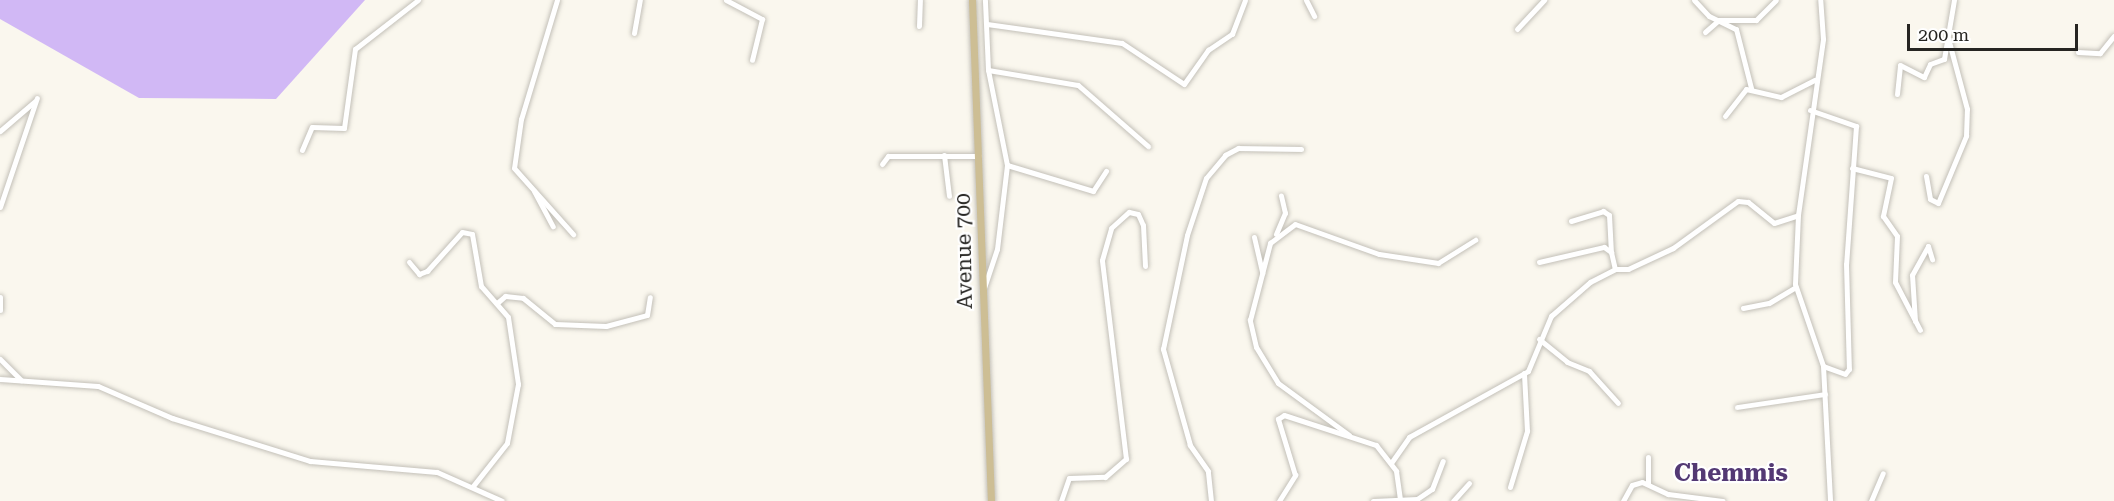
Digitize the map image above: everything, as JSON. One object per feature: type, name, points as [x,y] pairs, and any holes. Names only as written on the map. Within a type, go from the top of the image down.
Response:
[{"type":"main road","name":"Avenue 700","points":[[972,0],[979,156],[981,295],[991,501]]},
{"type":"street","points":[[302,150],[312,127],[344,128],[355,49],[418,0]]},
{"type":"street","points":[[557,0],[521,119],[514,168],[573,234]]},
{"type":"street","points":[[634,33],[640,0]]},
{"type":"street","points":[[726,0],[762,20],[753,60]]},
{"type":"street","points":[[919,27],[920,0]]},
{"type":"street","points":[[981,295],[997,249],[1007,165],[988,70],[985,0]]},
{"type":"street","points":[[987,24],[1122,43],[1184,84],[1212,46],[1232,34],[1245,0]]},
{"type":"street","points":[[1306,0],[1314,16]]},
{"type":"street","points":[[1517,29],[1544,0]]},
{"type":"street","points":[[1694,0],[1709,16],[1725,20],[1756,20],[1776,0]]},
{"type":"street","points":[[1820,0],[1823,39],[1810,110],[1798,215],[1796,287],[1823,366],[1830,501]]},
{"type":"street","points":[[1897,94],[1898,67],[1906,65],[1925,76],[1930,64],[1944,59],[1954,0]]},
{"type":"street","points":[[1705,32],[1725,20]]},
{"type":"street","points":[[1725,20],[1743,43],[1751,88]]},
{"type":"street","points":[[2078,52],[2100,53],[2114,36]]},
{"type":"street","points":[[1926,176],[1930,199],[1938,203],[1966,136],[1967,109],[1948,38]]},
{"type":"street","points":[[988,70],[1078,85],[1148,146]]},
{"type":"street","points":[[1751,88],[1781,98],[1815,80]]},
{"type":"street","points":[[1725,116],[1751,88]]},
{"type":"street","points":[[0,131],[37,98],[0,207]]},
{"type":"street","points":[[1810,110],[1856,126],[1846,264],[1849,369],[1845,374],[1823,366]]},
{"type":"street","points":[[1212,501],[1208,471],[1190,446],[1163,349],[1187,235],[1206,178],[1225,154],[1238,148],[1301,149]]},
{"type":"street","points":[[944,155],[949,196]]},
{"type":"street","points":[[882,164],[888,156],[979,156]]},
{"type":"street","points":[[1007,165],[1093,191],[1106,171]]},
{"type":"street","points":[[1852,168],[1891,178],[1883,217],[1896,233],[1895,282],[1920,330]]},
{"type":"street","points":[[534,191],[553,226]]},
{"type":"street","points":[[1281,195],[1285,213],[1262,275],[1250,320],[1261,358],[1291,395],[1349,435]]},
{"type":"street","points":[[1391,463],[1409,437],[1524,373],[1533,364],[1539,339],[1551,316],[1590,282],[1615,269],[1652,260],[1738,201],[1748,202],[1774,224],[1798,215]]},
{"type":"street","points":[[1061,501],[1069,478],[1105,477],[1126,459],[1102,260],[1111,228],[1129,212],[1138,214],[1143,225],[1145,266]]},
{"type":"street","points":[[1571,221],[1602,212],[1609,215],[1611,252],[1615,269]]},
{"type":"street","points":[[1275,238],[1295,224],[1379,254],[1438,263],[1475,240]]},
{"type":"street","points":[[409,262],[419,274],[427,271],[467,231],[475,240],[482,286],[508,317],[518,384],[507,443],[472,486]]},
{"type":"street","points":[[1254,237],[1262,275]]},
{"type":"street","points":[[1915,321],[1912,275],[1928,246],[1932,259]]},
{"type":"street","points":[[1539,262],[1599,247],[1611,252]]},
{"type":"street","points":[[1743,308],[1769,303],[1796,287]]},
{"type":"street","points":[[497,303],[512,296],[555,324],[615,326],[647,315],[650,297]]},
{"type":"street","points":[[0,297],[0,310]]},
{"type":"street","points":[[1539,339],[1567,362],[1589,371],[1618,403]]},
{"type":"street","points":[[0,359],[21,380]]},
{"type":"street","points":[[1510,487],[1527,431],[1524,373]]},
{"type":"street","points":[[0,379],[112,390],[172,418],[310,461],[417,469],[472,486],[502,501]]},
{"type":"street","points":[[1737,407],[1825,394]]},
{"type":"street","points":[[1279,501],[1295,475],[1280,416],[1376,445],[1391,463],[1400,500]]},
{"type":"street","points":[[1648,457],[1648,483]]},
{"type":"street","points":[[1373,501],[1418,499],[1432,489],[1443,461]]},
{"type":"street","points":[[1871,501],[1883,473]]},
{"type":"street","points":[[1453,501],[1469,483]]},
{"type":"street","points":[[1623,501],[1632,485],[1648,483],[1668,494],[1723,501]]},
{"type":"shaded area","points":[[0,0],[365,0],[276,99],[139,98],[0,19]]},
{"type":"district","name":"Chemmis","points":[[1731,474]]}]
